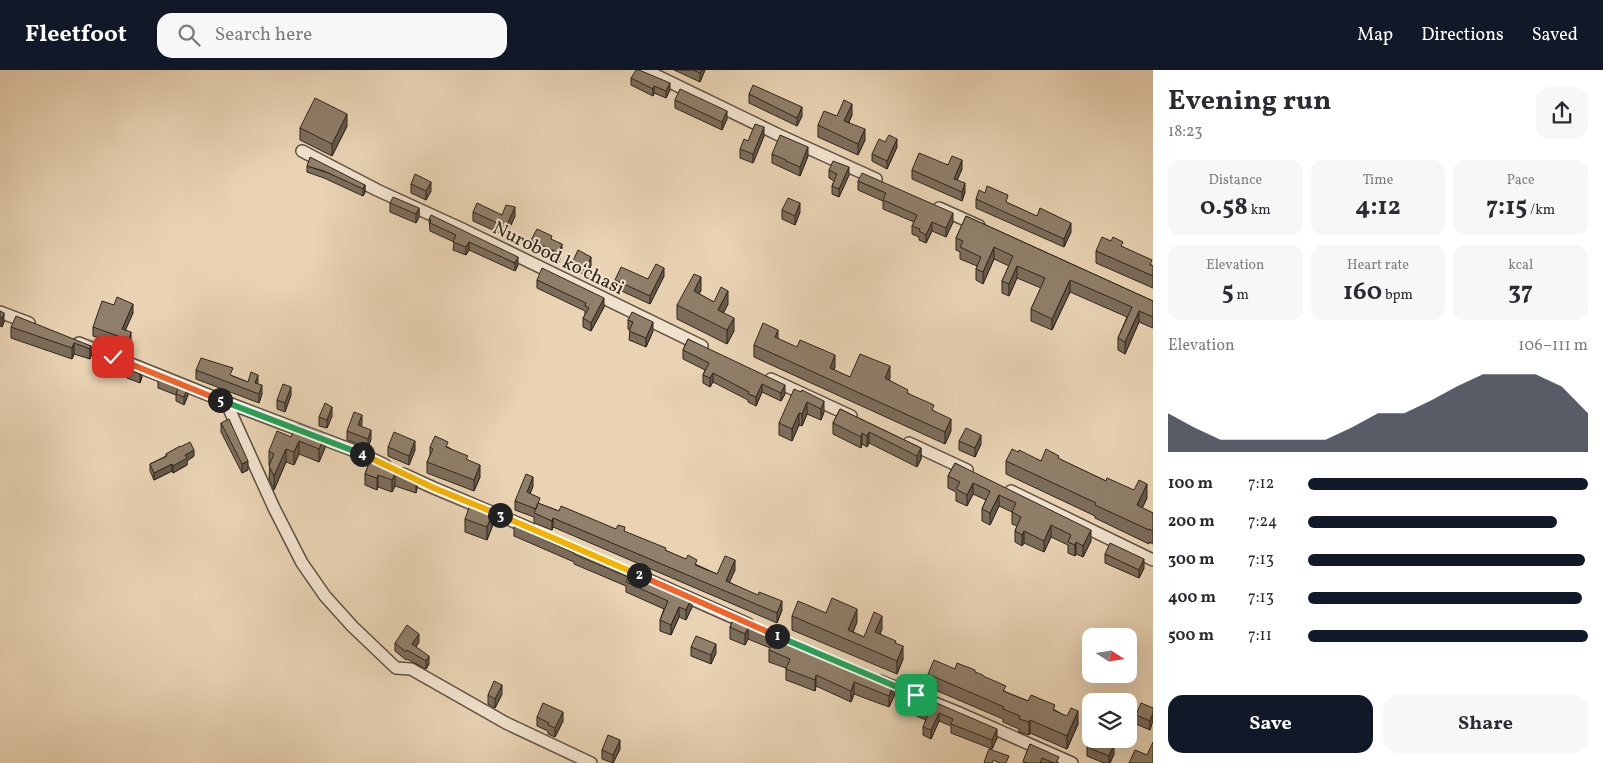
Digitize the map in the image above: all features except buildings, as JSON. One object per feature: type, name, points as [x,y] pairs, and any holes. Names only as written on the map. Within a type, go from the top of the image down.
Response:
[{"type":"street","points":[[645,70],[778,135],[887,184]]},
{"type":"street","name":"Nurobod koʻchasi","points":[[302,151],[376,190],[460,228],[710,350]]},
{"type":"street","points":[[932,205],[986,229]]},
{"type":"street","points":[[0,312],[36,326]]},
{"type":"street","points":[[72,341],[360,453],[434,488],[536,531]]},
{"type":"street","points":[[762,375],[858,419]]},
{"type":"street","points":[[226,402],[274,508],[302,563],[324,596],[352,626],[396,668],[411,669],[506,723],[591,763]]},
{"type":"street","points":[[900,439],[978,475]]},
{"type":"street","points":[[1004,487],[1153,560]]},
{"type":"street","points":[[622,568],[760,629]]},
{"type":"street","points":[[867,675],[1072,763]]},
{"type":"route","points":[[113,357],[360,453],[434,488],[655,581],[706,606],[916,695]]}]
